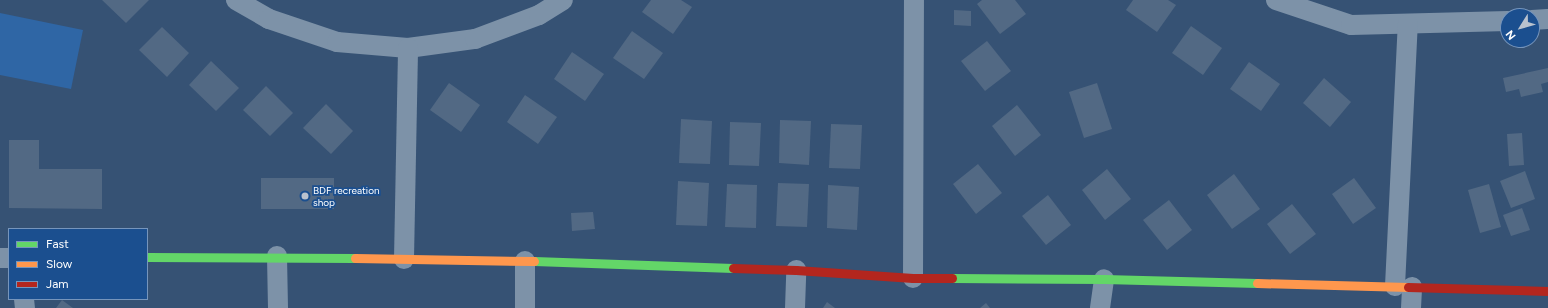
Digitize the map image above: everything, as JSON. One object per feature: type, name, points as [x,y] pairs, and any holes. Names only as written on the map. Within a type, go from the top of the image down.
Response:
[{"type":"street","points":[[236,0],[268,20],[336,42],[408,48],[475,39],[539,16],[563,0]]},
{"type":"street","points":[[913,278],[914,0]]},
{"type":"street","points":[[1276,0],[1351,25],[1500,21]]},
{"type":"street","points":[[1408,24],[1403,287],[1411,308]]},
{"type":"street","points":[[404,259],[408,48]]},
{"type":"street","points":[[148,257],[277,256],[525,261],[796,270],[913,278],[1104,279],[1548,290]]},
{"type":"street","points":[[277,256],[278,308]]},
{"type":"street","points":[[525,261],[525,308]]},
{"type":"street","points":[[795,308],[796,270]]},
{"type":"street","points":[[1100,308],[1104,279]]},
{"type":"shaded area","points":[[0,13],[83,30],[71,89],[0,75]]},
{"type":"building","points":[[102,0],[149,0],[126,23]]},
{"type":"building","points":[[651,0],[681,0],[692,7],[673,34],[642,12]]},
{"type":"building","points":[[982,0],[1015,0],[1026,14],[1000,34],[977,4]]},
{"type":"building","points":[[1133,0],[1168,0],[1176,5],[1157,32],[1126,10]]},
{"type":"building","points":[[954,10],[971,11],[971,26],[954,25]]},
{"type":"building","points":[[1191,26],[1222,48],[1203,75],[1172,53]]},
{"type":"building","points":[[162,27],[189,53],[167,77],[139,50]]},
{"type":"building","points":[[632,31],[663,53],[644,79],[613,58]]},
{"type":"building","points":[[987,41],[1011,71],[985,91],[961,61]]},
{"type":"building","points":[[572,52],[604,74],[585,101],[554,79]]},
{"type":"building","points":[[211,61],[239,88],[216,111],[189,85]]},
{"type":"building","points":[[1249,62],[1280,84],[1261,111],[1230,89]]},
{"type":"building","points":[[1548,68],[1548,82],[1541,84],[1543,92],[1521,97],[1519,89],[1506,92],[1503,78]]},
{"type":"building","points":[[1324,78],[1351,102],[1330,127],[1303,103]]},
{"type":"building","points":[[449,83],[480,105],[461,132],[430,110]]},
{"type":"building","points":[[1097,83],[1112,129],[1084,138],[1069,92]]},
{"type":"building","points":[[266,86],[293,113],[270,136],[243,110]]},
{"type":"building","points":[[525,95],[557,117],[538,144],[507,122]]},
{"type":"building","points":[[326,104],[353,131],[331,154],[303,128]]},
{"type":"building","points":[[1017,105],[1041,135],[1015,156],[992,126]]},
{"type":"building","points":[[681,119],[712,121],[710,164],[679,163]]},
{"type":"building","points":[[780,120],[811,121],[809,165],[779,163]]},
{"type":"building","points":[[730,122],[761,123],[759,166],[729,165]]},
{"type":"building","points":[[831,124],[862,125],[860,169],[829,168]]},
{"type":"building","points":[[1522,133],[1524,165],[1509,166],[1507,134]]},
{"type":"building","points":[[9,140],[39,140],[39,169],[102,169],[102,209],[9,208]]},
{"type":"building","points":[[978,164],[1002,193],[976,214],[953,184]]},
{"type":"building","points":[[1107,169],[1131,199],[1105,220],[1082,190]]},
{"type":"building","points":[[1525,171],[1535,199],[1511,208],[1500,181]]},
{"type":"building","points":[[1234,174],[1260,209],[1232,229],[1207,195]]},
{"type":"building","points":[[261,178],[334,178],[334,209],[261,209]]},
{"type":"building","points":[[1354,178],[1376,208],[1353,224],[1332,194]]},
{"type":"building","points":[[678,181],[709,183],[707,226],[676,225]]},
{"type":"building","points":[[778,183],[809,184],[807,227],[776,226]]},
{"type":"building","points":[[727,184],[757,185],[756,228],[725,227]]},
{"type":"building","points":[[1489,184],[1501,227],[1480,233],[1468,190]]},
{"type":"building","points":[[828,185],[859,187],[857,230],[827,228]]},
{"type":"building","points":[[1048,195],[1071,225],[1046,245],[1022,216]]},
{"type":"building","points":[[1169,200],[1192,230],[1167,250],[1143,220]]},
{"type":"building","points":[[1292,204],[1316,234],[1290,254],[1267,224]]},
{"type":"building","points":[[1522,208],[1530,230],[1511,236],[1503,215]]},
{"type":"building","points":[[593,212],[595,229],[572,231],[571,213]]},
{"type":"building","points":[[62,300],[73,308],[56,308]]},
{"type":"building","points":[[827,302],[835,308],[823,308]]},
{"type":"building","points":[[986,303],[990,308],[980,308]]},
{"type":"traffic: fast","points":[[148,257],[355,258]]},
{"type":"traffic: fast","points":[[534,261],[733,268]]},
{"type":"traffic: fast","points":[[952,278],[1104,279],[1257,283]]},
{"type":"traffic: slow","points":[[355,258],[534,261]]},
{"type":"traffic: slow","points":[[1257,283],[1408,287]]},
{"type":"traffic: jam","points":[[733,268],[796,270],[913,278],[952,278]]},
{"type":"traffic: jam","points":[[1408,287],[1548,291]]},
{"type":"place","name":"BDF recreation shop","points":[[305,196]]}]
